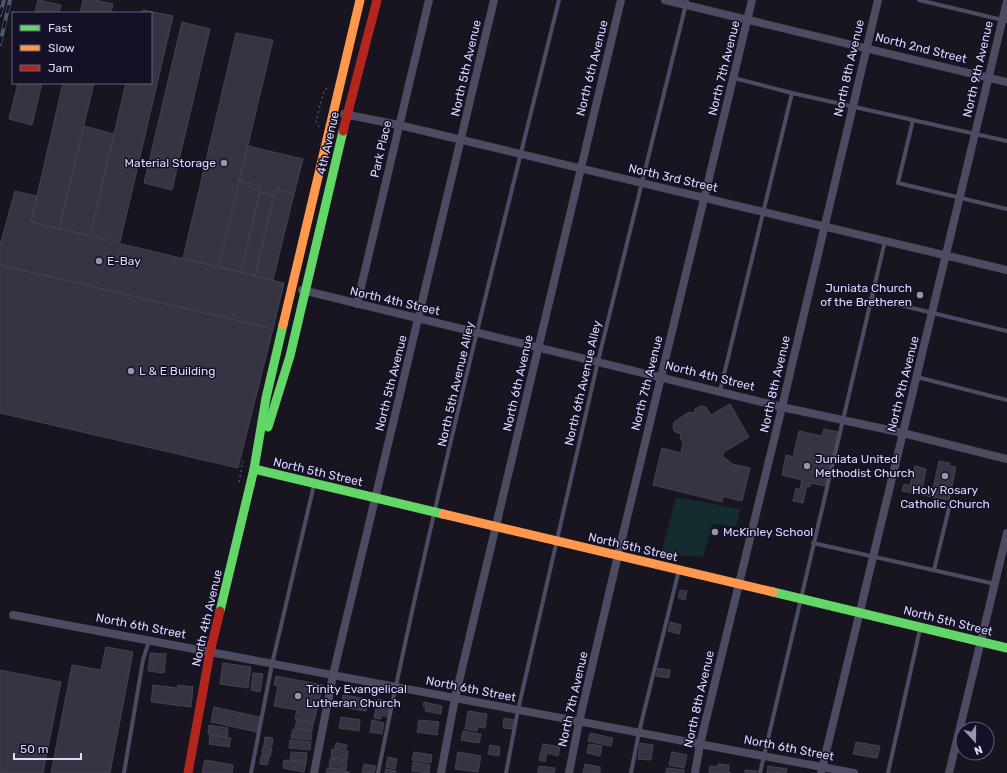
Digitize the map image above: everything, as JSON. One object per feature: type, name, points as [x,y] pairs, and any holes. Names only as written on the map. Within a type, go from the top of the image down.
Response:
[{"type":"main road","name":"4th Avenue","points":[[292,288],[360,0]]},
{"type":"main road","name":"4th Avenue","points":[[306,292],[346,114],[378,0]]},
{"type":"main road","name":"North 4th Avenue","points":[[188,773],[210,652],[254,469],[266,398],[292,288]]},
{"type":"main road","name":"North 4th Avenue","points":[[254,469],[281,386],[306,292]]},
{"type":"main road","name":"North 5th Street","points":[[254,469],[1007,648]]},
{"type":"street","name":"Park Place","points":[[357,304],[429,0]]},
{"type":"street","name":"North 5th Avenue","points":[[314,773],[333,675],[420,318],[494,0]]},
{"type":"street","name":"North 6th Avenue","points":[[441,773],[455,698],[621,0]]},
{"type":"street","name":"North 2nd Street","points":[[665,0],[686,3],[748,21],[1007,82]]},
{"type":"street","name":"North 7th Avenue","points":[[569,773],[579,722],[618,555],[752,0]]},
{"type":"street","name":"North 8th Avenue","points":[[695,773],[700,744],[782,407],[878,0]]},
{"type":"street","name":"North 9th Avenue","points":[[822,770],[989,77],[1005,20],[1007,1]]},
{"type":"street","name":"North 3rd Street","points":[[334,112],[399,125],[1007,270]]},
{"type":"street","name":"North 4th Street","points":[[292,288],[661,376],[782,407],[903,433],[1007,459]]},
{"type":"street","points":[[949,773],[1007,533]]},
{"type":"street","name":"North 6th Street","points":[[13,615],[579,722],[763,755],[822,770],[854,773]]},
{"type":"lane","name":"North 5th Avenue Alley","points":[[378,773],[395,686],[478,332],[559,0]]},
{"type":"lane","points":[[919,0],[1005,20]]},
{"type":"lane","points":[[940,5],[942,0]]},
{"type":"lane","name":"North 6th Avenue Alley","points":[[506,773],[518,710],[598,361],[686,3]]},
{"type":"lane","points":[[734,78],[852,107],[1007,141]]},
{"type":"lane","points":[[720,391],[792,93]]},
{"type":"lane","points":[[913,120],[898,183],[1007,209]]},
{"type":"lane","points":[[760,773],[841,420],[884,241]]},
{"type":"lane","points":[[871,298],[1007,331]]},
{"type":"lane","points":[[917,377],[1007,400]]},
{"type":"lane","points":[[251,773],[272,664],[315,483]]},
{"type":"lane","points":[[934,570],[949,508]]},
{"type":"lane","points":[[813,543],[995,584]]},
{"type":"lane","points":[[632,773],[639,732],[680,570]]},
{"type":"lane","points":[[888,773],[920,627]]},
{"type":"lane","points":[[124,773],[143,660],[149,640]]},
{"type":"green space","points":[[676,497],[740,509],[736,527],[712,524],[703,557],[661,554]]},
{"type":"building","points":[[38,0],[61,5],[59,12],[35,12]]},
{"type":"building","points":[[83,0],[94,0],[113,4],[111,12],[80,12]]},
{"type":"building","points":[[143,10],[173,16],[120,242],[90,235],[126,84],[152,84],[152,12],[142,12]]},
{"type":"building","points":[[182,22],[210,29],[172,190],[144,183]]},
{"type":"building","name":"Material Storage","points":[[236,33],[273,40],[219,267],[183,258]]},
{"type":"building","points":[[18,84],[42,84],[32,125],[9,119]]},
{"type":"building","points":[[63,84],[94,84],[59,229],[31,222]]},
{"type":"building","points":[[84,126],[114,134],[90,235],[59,229]]},
{"type":"building","points":[[248,146],[303,159],[294,194],[276,189],[274,195],[260,192],[261,186],[239,181]]},
{"type":"building","points":[[239,181],[261,186],[241,272],[219,267]]},
{"type":"building","points":[[276,189],[294,194],[273,280],[255,276]]},
{"type":"building","name":"E-Bay","points":[[15,191],[37,196],[31,222],[284,283],[273,329],[0,265],[0,245]]},
{"type":"building","points":[[260,192],[274,195],[255,276],[241,272]]},
{"type":"building","name":"L & E Building","points":[[0,265],[273,329],[238,468],[0,413]]},
{"type":"building","points":[[730,404],[749,437],[724,452],[721,462],[723,462],[724,457],[732,464],[750,468],[742,501],[725,497],[724,495],[722,502],[653,485],[662,448],[681,453],[683,443],[680,437],[681,434],[675,432],[673,428],[674,422],[689,412],[694,413],[695,409],[701,406],[706,407],[711,415]]},
{"type":"building","name":"Juniata United Methodist Church","points":[[824,429],[838,432],[825,486],[811,483],[810,487],[807,486],[803,503],[793,501],[796,488],[800,489],[802,480],[782,475],[786,455],[793,457],[799,431],[822,436]]},
{"type":"building","name":"Holy Rosary Catholic Church","points":[[939,461],[950,463],[949,466],[956,467],[949,500],[902,491],[904,484],[913,486],[912,489],[932,493]]},
{"type":"building","points":[[915,466],[926,469],[922,491],[912,489],[913,486],[910,486]]},
{"type":"building","points":[[680,590],[687,591],[685,600],[678,598]]},
{"type":"building","points":[[670,622],[681,625],[679,634],[668,631]]},
{"type":"building","points":[[106,647],[133,652],[110,773],[51,773],[72,665],[101,670]]},
{"type":"building","points":[[150,653],[166,654],[164,673],[148,671]]},
{"type":"building","points":[[223,663],[251,667],[248,688],[220,684]]},
{"type":"building","points":[[658,668],[670,670],[669,678],[656,676]]},
{"type":"building","points":[[0,670],[61,682],[43,773],[0,773]]},
{"type":"building","points":[[253,673],[263,674],[260,692],[251,690]]},
{"type":"building","name":"Trinity Evangelical Lutheran Church","points":[[276,676],[323,685],[314,722],[295,719],[297,710],[274,706],[278,686],[274,685]]},
{"type":"building","points":[[153,685],[177,688],[178,685],[193,687],[191,707],[151,702]]},
{"type":"building","points":[[343,695],[368,699],[366,711],[341,707]]},
{"type":"building","points":[[378,699],[391,702],[387,717],[382,715],[381,719],[374,718]]},
{"type":"building","points":[[424,702],[442,706],[441,714],[425,711],[426,706],[423,706]]},
{"type":"building","points":[[214,707],[260,717],[257,732],[211,722]]},
{"type":"building","points":[[468,711],[487,714],[485,728],[478,727],[477,731],[465,729]]},
{"type":"building","points":[[341,717],[360,720],[359,731],[339,728]]},
{"type":"building","points":[[504,718],[514,720],[512,729],[503,728]]},
{"type":"building","points":[[297,720],[313,723],[312,730],[295,728]]},
{"type":"building","points":[[372,720],[384,723],[382,734],[370,732]]},
{"type":"building","points":[[419,720],[439,722],[437,735],[417,732]]},
{"type":"building","points":[[209,725],[228,728],[227,737],[208,734]]},
{"type":"building","points":[[293,729],[312,731],[311,740],[291,738]]},
{"type":"building","points":[[463,731],[481,734],[479,743],[461,740]]},
{"type":"building","points":[[590,733],[613,738],[611,746],[588,741]]},
{"type":"building","points":[[210,735],[231,738],[229,747],[209,744]]},
{"type":"building","points":[[265,737],[273,738],[272,746],[264,745]]},
{"type":"building","points":[[290,740],[311,742],[310,750],[289,748]]},
{"type":"building","points":[[856,742],[880,746],[877,758],[853,754]]},
{"type":"building","points":[[336,743],[347,745],[346,749],[335,748]]},
{"type":"building","points":[[640,743],[653,745],[651,760],[638,759]]},
{"type":"building","points":[[543,744],[560,747],[558,756],[547,753],[545,762],[539,760]]},
{"type":"building","points":[[589,744],[602,746],[600,756],[587,753]]},
{"type":"building","points":[[490,745],[500,747],[499,756],[488,754]]},
{"type":"building","points":[[263,746],[272,748],[270,757],[262,756]]},
{"type":"building","points":[[332,749],[348,751],[347,760],[331,758]]},
{"type":"building","points":[[291,752],[307,753],[306,762],[290,760]]},
{"type":"building","points":[[414,752],[432,755],[431,763],[412,760]]},
{"type":"building","points":[[458,752],[481,756],[478,772],[455,769]]},
{"type":"building","points":[[672,752],[687,755],[684,768],[669,765]]},
{"type":"building","points":[[261,756],[269,758],[267,765],[260,764]]},
{"type":"building","points":[[388,757],[397,759],[395,769],[386,767]]},
{"type":"building","points":[[330,759],[347,761],[346,770],[329,768]]},
{"type":"building","points":[[205,760],[233,765],[232,773],[202,773]]},
{"type":"building","points":[[284,760],[306,763],[304,772],[283,768]]},
{"type":"building","points":[[413,762],[430,765],[429,773],[412,771]]},
{"type":"building","points":[[364,764],[376,766],[374,773],[362,773]]},
{"type":"building","points":[[585,764],[600,767],[600,773],[583,773]]},
{"type":"building","points":[[718,764],[729,765],[728,771],[731,773],[709,773],[710,766],[718,767]]},
{"type":"building","points":[[539,766],[555,768],[554,773],[538,773]]},
{"type":"building","points":[[768,766],[787,769],[786,773],[767,773]]},
{"type":"building","points":[[327,768],[349,772],[349,773],[326,773]]},
{"type":"building","points":[[667,768],[684,770],[684,773],[666,773]]},
{"type":"building","points":[[386,769],[396,771],[396,773],[385,773]]},
{"type":"building","points":[[745,770],[757,771],[757,773],[745,773]]},
{"type":"railway","points":[[0,15],[4,0]]},
{"type":"railway","points":[[0,44],[10,0]]},
{"type":"traffic: fast","points":[[268,427],[290,356],[343,131]]},
{"type":"traffic: fast","points":[[220,611],[254,469],[266,398],[283,325]]},
{"type":"traffic: fast","points":[[254,469],[443,514]]},
{"type":"traffic: fast","points":[[773,592],[1007,648]]},
{"type":"traffic: slow","points":[[283,325],[360,0]]},
{"type":"traffic: slow","points":[[443,514],[773,592]]},
{"type":"traffic: jam","points":[[343,131],[377,0]]},
{"type":"traffic: jam","points":[[188,773],[210,652],[220,611]]},
{"type":"place","name":"Material Storage","points":[[224,163]]},
{"type":"place","name":"E-Bay","points":[[99,261]]},
{"type":"place","name":"Juniata Church of the Bretheren","points":[[920,295]]},
{"type":"place","name":"L & E Building","points":[[131,371]]},
{"type":"place","name":"Juniata United Methodist Church","points":[[807,466]]},
{"type":"place","name":"Holy Rosary Catholic Church","points":[[945,476]]},
{"type":"place","name":"McKinley School","points":[[715,532]]},
{"type":"place","name":"Trinity Evangelical Lutheran Church","points":[[298,696]]}]
